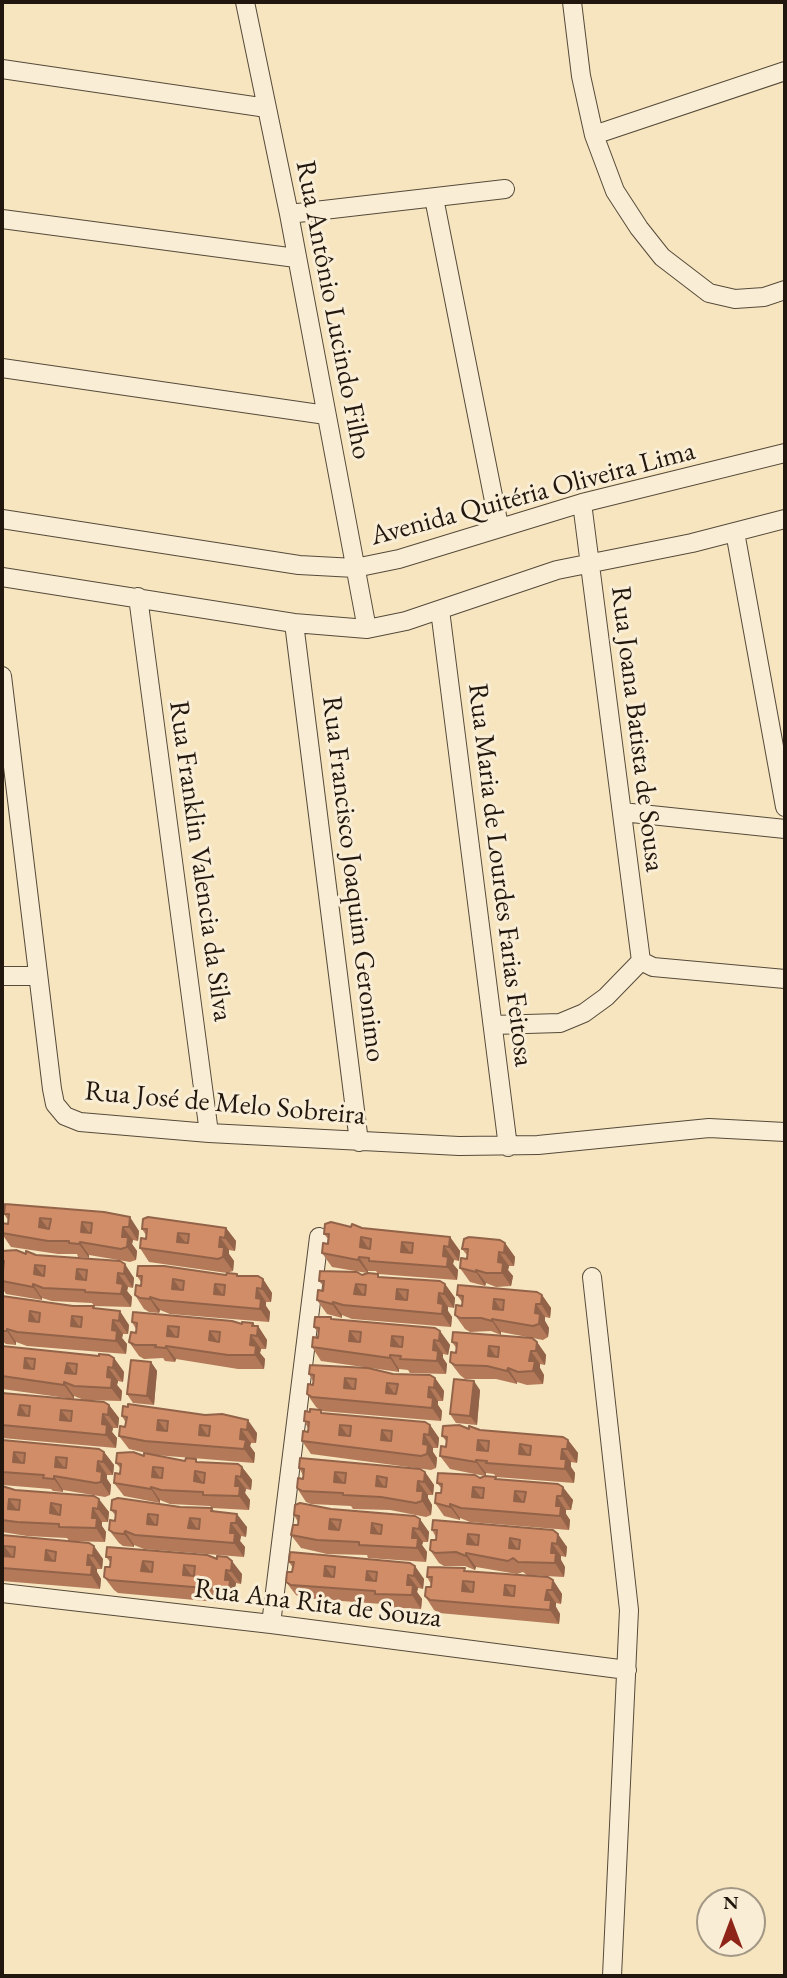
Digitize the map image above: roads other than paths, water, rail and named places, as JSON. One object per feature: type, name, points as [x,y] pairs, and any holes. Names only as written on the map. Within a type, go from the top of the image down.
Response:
[{"type":"street","name":"Rua Antônio Lucindo Filho","points":[[245,2],[289,214],[367,629]]},
{"type":"street","points":[[572,2],[581,76],[594,135],[621,201],[654,247],[683,275],[709,293],[735,299],[785,290]]},
{"type":"street","points":[[2,69],[267,108]]},
{"type":"street","points":[[594,135],[785,71]]},
{"type":"street","points":[[289,214],[505,189]]},
{"type":"street","points":[[433,198],[499,526]]},
{"type":"street","points":[[2,219],[296,258]]},
{"type":"street","points":[[2,368],[326,415]]},
{"type":"street","name":"Avenida Quitéria Oliveira Lima","points":[[2,519],[299,565],[355,568],[399,559],[499,526],[582,503],[785,453]]},
{"type":"street","name":"Rua Joana Batista de Sousa","points":[[582,503],[641,961]]},
{"type":"street","points":[[2,577],[294,623],[367,629],[406,621],[556,570],[735,533],[785,519]]},
{"type":"street","points":[[735,533],[785,807]]},
{"type":"street","name":"Rua Franklin Valencia da Silva","points":[[138,597],[209,1133]]},
{"type":"street","name":"Rua Maria de Lourdes Farias Feitosa","points":[[440,610],[508,1147]]},
{"type":"street","name":"Rua Francisco Joaquim Geronimo","points":[[294,623],[359,1142]]},
{"type":"street","name":"Rua José de Melo Sobreira","points":[[2,676],[52,1089],[55,1104],[65,1116],[80,1122],[209,1133],[508,1147],[709,1128],[785,1132]]},
{"type":"street","points":[[622,812],[785,829]]},
{"type":"street","points":[[492,1025],[560,1023],[584,1013],[606,997],[641,961],[653,967],[785,979]]},
{"type":"street","points":[[2,976],[38,976]]},
{"type":"street","points":[[271,1624],[319,1237]]},
{"type":"street","points":[[592,1276],[625,1554],[629,1610],[612,1976]]},
{"type":"street","name":"Rua Ana Rita de Souza","points":[[2,1593],[271,1624],[627,1670]]}]
